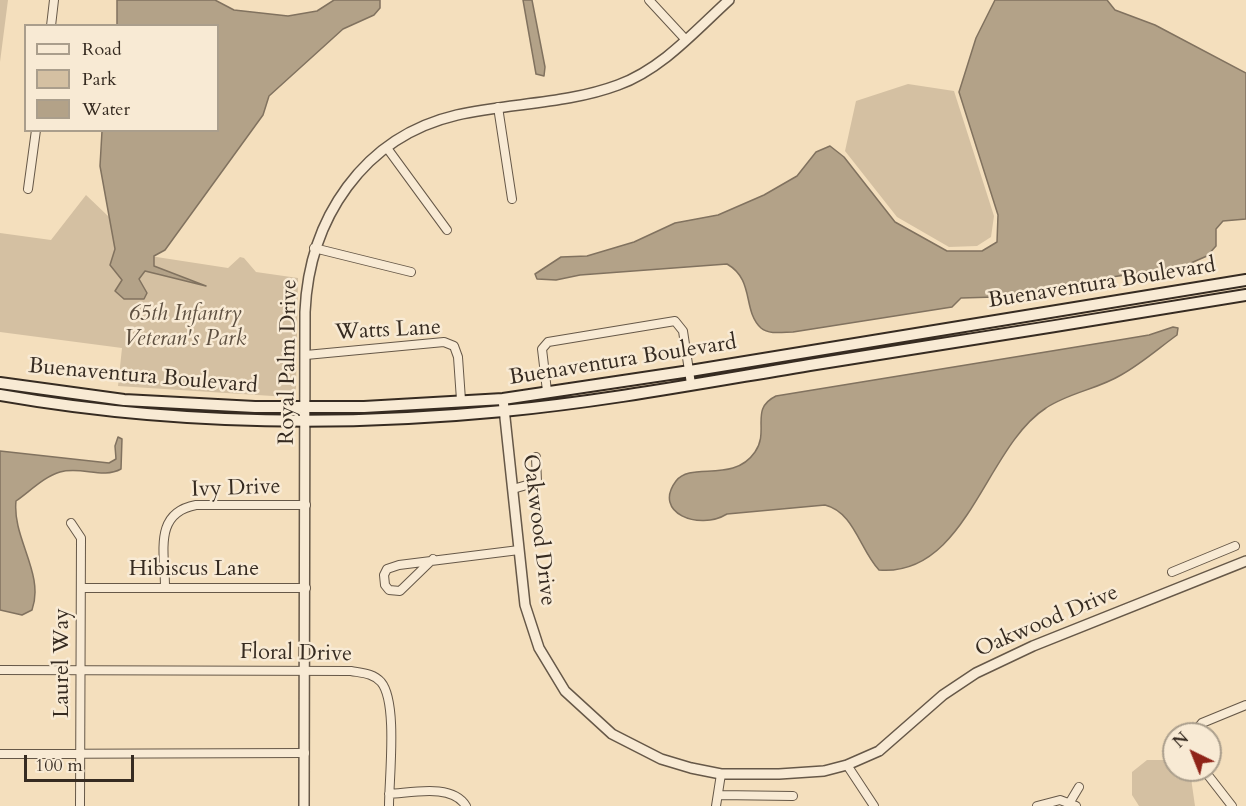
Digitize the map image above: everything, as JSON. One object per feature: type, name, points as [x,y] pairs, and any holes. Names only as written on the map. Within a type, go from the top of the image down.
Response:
[{"type":"main road","name":"Buenaventura Boulevard","points":[[0,383],[124,400],[306,408],[503,399],[690,371],[1246,280]]},
{"type":"main road","name":"Buenaventura Boulevard","points":[[0,395],[120,411],[306,421],[504,411],[691,384],[1246,295]]},
{"type":"street","points":[[51,24],[54,0]]},
{"type":"street","points":[[649,0],[686,40]]},
{"type":"street","name":"Royal Palm Drive","points":[[304,806],[306,291],[314,248],[324,224],[346,188],[362,170],[387,148],[412,132],[441,119],[498,107],[583,95],[617,86],[644,74],[686,40],[729,0]]},
{"type":"street","points":[[498,107],[512,199]]},
{"type":"street","points":[[28,189],[36,132]]},
{"type":"street","points":[[387,148],[447,230]]},
{"type":"street","points":[[314,248],[411,272]]},
{"type":"street","points":[[547,391],[542,349],[548,342],[675,321],[683,331],[691,384]]},
{"type":"street","name":"Watts Lane","points":[[306,355],[444,342],[454,346],[458,357],[461,400]]},
{"type":"street","points":[[707,368],[709,381]]},
{"type":"street","name":"Oakwood Drive","points":[[503,399],[525,605],[539,648],[566,691],[612,734],[661,759],[721,774],[824,771],[846,765],[879,751],[943,695],[976,673],[1033,646],[1246,561]]},
{"type":"street","points":[[513,489],[537,482],[536,457]]},
{"type":"street","name":"Ivy Drive","points":[[165,587],[164,534],[168,521],[174,513],[184,507],[196,505],[306,505]]},
{"type":"street","name":"Laurel Way","points":[[71,523],[81,538],[80,806]]},
{"type":"street","points":[[1172,572],[1235,546]]},
{"type":"street","points":[[433,559],[400,591],[389,590],[385,585],[384,575],[391,566],[433,559],[519,550]]},
{"type":"street","name":"Hibiscus Lane","points":[[82,588],[306,588]]},
{"type":"street","name":"Floral Drive","points":[[0,670],[351,671],[370,674],[382,682],[390,704],[388,806]]},
{"type":"street","points":[[1204,722],[1246,705]]},
{"type":"street","points":[[0,754],[305,753]]},
{"type":"street","points":[[846,765],[874,806]]},
{"type":"street","points":[[716,806],[721,774]]},
{"type":"street","points":[[1213,782],[1232,806]]},
{"type":"street","points":[[1037,806],[1053,800],[1073,804],[1079,787]]},
{"type":"street","points":[[388,794],[441,792],[462,800],[466,806]]},
{"type":"street","points":[[718,795],[793,796]]},
{"type":"green space","points":[[0,0],[8,0],[0,62]]},
{"type":"green space","points":[[908,84],[954,91],[994,216],[991,237],[977,246],[949,247],[897,217],[845,151],[856,101]]},
{"type":"green space","name":"65th Infantry Veteran's Park","points":[[86,195],[150,256],[228,268],[240,257],[244,258],[256,272],[298,278],[294,394],[288,397],[118,386],[122,348],[0,332],[0,233],[51,240]]},
{"type":"green space","points":[[1147,760],[1162,760],[1162,782],[1192,782],[1195,806],[1139,806],[1132,795],[1132,772]]},
{"type":"water","points":[[117,0],[215,0],[234,10],[288,16],[317,11],[334,0],[380,0],[380,8],[374,15],[343,29],[269,96],[263,115],[165,250],[154,256],[154,266],[206,286],[145,271],[139,279],[147,293],[144,299],[124,299],[115,291],[122,280],[110,265],[115,249],[100,166],[102,132],[219,132],[219,24],[117,24]]},
{"type":"water","points":[[523,0],[532,0],[545,67],[544,76],[536,74]]},
{"type":"water","points":[[995,0],[1107,0],[1115,10],[1155,25],[1246,73],[1246,219],[1223,221],[1216,229],[1216,246],[1207,256],[1184,266],[1066,284],[1030,296],[961,298],[952,307],[793,332],[772,332],[761,328],[755,321],[741,278],[727,264],[580,275],[556,280],[537,279],[535,274],[561,257],[587,256],[634,242],[675,223],[718,215],[764,195],[797,176],[816,152],[830,146],[844,157],[895,222],[947,251],[982,251],[997,242],[998,215],[959,92],[976,38]]},
{"type":"water","points":[[1173,327],[1178,328],[1177,335],[1136,366],[1103,384],[1064,398],[1046,408],[1025,426],[954,532],[934,553],[909,567],[879,570],[850,523],[835,509],[825,505],[727,514],[704,521],[682,516],[674,510],[670,502],[670,492],[676,481],[683,475],[724,470],[746,462],[759,444],[763,407],[776,396],[1149,335]]},
{"type":"water","points":[[118,437],[122,439],[121,469],[107,473],[76,470],[60,472],[43,481],[16,501],[16,515],[32,569],[35,596],[32,610],[22,615],[0,610],[0,451],[109,463],[116,459],[115,446]]}]
